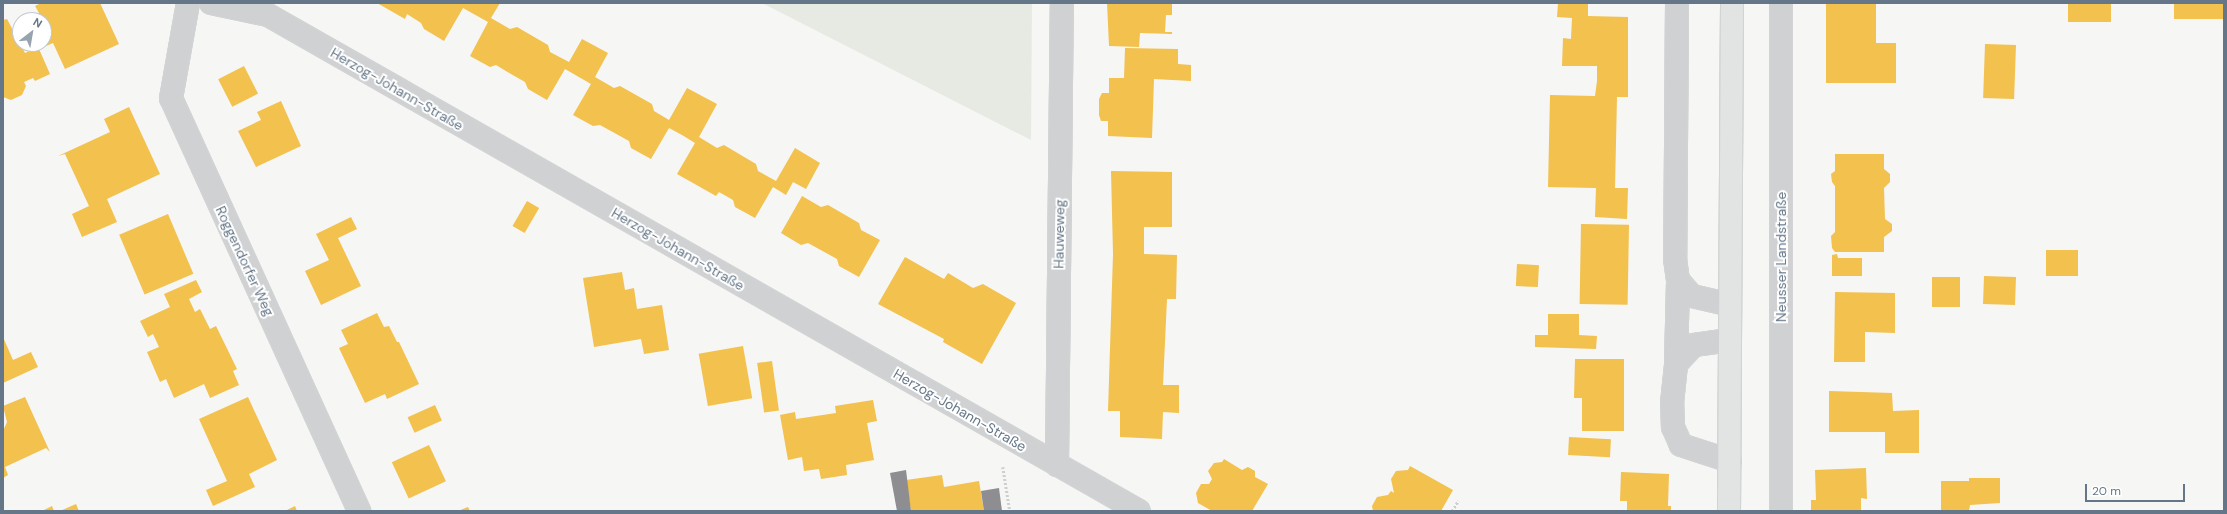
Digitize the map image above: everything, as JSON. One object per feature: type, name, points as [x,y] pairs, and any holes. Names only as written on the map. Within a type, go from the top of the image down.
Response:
[{"type":"main road","points":[[1729,511],[1732,3]]},
{"type":"street","name":"Roggendorfer Weg","points":[[188,3],[171,98],[360,511]]},
{"type":"street","name":"Herzog-Johann-Straße","points":[[211,3],[268,15],[1139,511]]},
{"type":"street","name":"Hauweweg","points":[[1057,465],[1062,3]]},
{"type":"street","points":[[1677,3],[1675,259],[1678,280],[1676,364],[1672,427],[1681,445],[1702,454],[1730,461]]},
{"type":"street","name":"Neusser Landstraße","points":[[1781,3],[1781,511]]},
{"type":"street","points":[[1678,280],[1692,296],[1730,305]]},
{"type":"street","points":[[1676,364],[1694,345],[1730,340]]},
{"type":"path","points":[[997,431],[1010,511]]},
{"type":"path","points":[[1452,511],[1458,501]]},
{"type":"shaded area","points":[[762,3],[1032,3],[1031,140]]},
{"type":"building: Wohnen","points":[[41,3],[100,3],[119,44],[65,69],[52,43],[52,12],[38,12],[35,6]]},
{"type":"building: Wohnen","points":[[377,3],[500,3],[491,18],[510,29],[517,27],[548,45],[550,52],[569,62],[582,39],[608,53],[595,77],[614,88],[620,86],[652,104],[654,111],[669,120],[687,88],[717,104],[699,137],[717,148],[724,145],[756,164],[758,171],[776,181],[795,148],[820,163],[806,189],[793,182],[786,195],[773,187],[755,218],[735,207],[733,200],[719,192],[716,196],[677,174],[695,143],[682,135],[669,128],[651,159],[631,148],[629,141],[600,125],[593,126],[573,115],[591,84],[565,69],[547,100],[528,89],[525,82],[496,65],[490,67],[470,56],[488,22],[463,8],[444,41],[424,29],[421,23],[407,14],[405,19]]},
{"type":"building: Wohnen","points":[[1107,3],[1172,3],[1172,15],[1166,15],[1165,32],[1172,32],[1172,34],[1140,33],[1139,47],[1109,46]]},
{"type":"building: Wohnen","points":[[1558,3],[1588,3],[1588,16],[1628,17],[1628,97],[1617,97],[1615,188],[1628,188],[1627,219],[1595,217],[1596,188],[1548,187],[1550,95],[1595,96],[1597,81],[1597,66],[1562,66],[1563,38],[1571,39],[1572,18],[1557,17]]},
{"type":"building: Wohnen","points":[[1826,3],[1876,3],[1876,43],[1896,43],[1896,83],[1826,83]]},
{"type":"building: Wohnen","points":[[2068,3],[2111,3],[2111,22],[2068,22]]},
{"type":"building: Wohnen","points":[[2174,3],[2224,3],[2224,19],[2174,19]]},
{"type":"building: Wohnen","points":[[7,19],[12,28],[12,52],[40,52],[50,74],[35,81],[33,78],[24,82],[26,86],[22,95],[11,100],[3,97],[3,20]]},
{"type":"building: Wohnen","points":[[1985,44],[2016,45],[2014,99],[1983,98]]},
{"type":"building: Wohnen","points":[[1125,48],[1178,49],[1178,64],[1191,65],[1191,81],[1154,79],[1152,138],[1108,136],[1108,121],[1101,121],[1099,115],[1099,99],[1102,93],[1109,93],[1109,78],[1124,78]]},
{"type":"building: Wohnen","points":[[244,66],[258,94],[232,107],[218,79]]},
{"type":"building: Wohnen","points":[[281,101],[301,146],[256,167],[238,131],[261,120],[257,112]]},
{"type":"building: Wohnen","points":[[129,107],[160,174],[107,199],[117,222],[82,237],[72,214],[89,206],[65,154],[58,156],[110,132],[104,119]]},
{"type":"building: Wohnen","points":[[1835,154],[1884,154],[1884,169],[1890,174],[1890,182],[1884,188],[1885,219],[1892,224],[1892,231],[1884,237],[1884,252],[1835,252],[1832,248],[1831,236],[1835,232],[1835,186],[1832,182],[1831,174],[1835,171]]},
{"type":"building: Wohnen","points":[[1111,171],[1172,172],[1172,227],[1144,227],[1144,254],[1177,255],[1176,299],[1167,299],[1163,385],[1179,385],[1179,413],[1163,412],[1162,439],[1120,437],[1120,411],[1108,411],[1113,254]]},
{"type":"building: Wohnen","points":[[802,196],[821,207],[828,205],[859,223],[861,230],[880,240],[859,277],[839,266],[837,259],[808,243],[801,245],[781,233]]},
{"type":"building: Wohnen","points":[[527,201],[539,208],[525,233],[512,226]]},
{"type":"building: Wohnen","points":[[168,214],[193,274],[145,295],[119,235]]},
{"type":"building: Wohnen","points":[[351,217],[357,229],[338,238],[361,286],[321,305],[305,271],[329,260],[316,234]]},
{"type":"building: Wohnen","points":[[1581,224],[1629,225],[1628,305],[1580,304]]},
{"type":"building: Wohnen","points":[[2046,250],[2078,250],[2078,276],[2046,276]]},
{"type":"building: Wohnen","points":[[1837,254],[1838,258],[1862,258],[1862,276],[1832,276],[1832,255]]},
{"type":"building: Wohnen","points":[[905,257],[944,279],[948,273],[973,288],[983,284],[1016,303],[982,364],[943,342],[944,339],[878,304]]},
{"type":"building: Wohnen","points":[[1517,264],[1539,265],[1538,287],[1516,286]]},
{"type":"building: Wohnen","points":[[622,272],[625,290],[634,288],[637,309],[662,305],[669,350],[644,354],[641,339],[594,347],[583,278]]},
{"type":"building: Wohnen","points":[[1984,276],[2016,277],[2015,305],[1983,304]]},
{"type":"building: Wohnen","points":[[1932,277],[1960,277],[1960,307],[1932,307]]},
{"type":"building: Wohnen","points":[[196,280],[202,292],[189,299],[195,312],[200,309],[210,329],[216,326],[237,369],[233,371],[239,385],[210,398],[204,384],[174,398],[166,379],[160,382],[147,352],[159,347],[153,334],[148,337],[140,321],[170,307],[164,294]]},
{"type":"building: Wohnen","points":[[1835,292],[1895,293],[1895,333],[1865,332],[1865,362],[1834,362]]},
{"type":"building: Wohnen","points":[[377,313],[384,327],[389,326],[397,342],[399,342],[419,384],[387,399],[385,394],[365,403],[339,348],[348,344],[341,330]]},
{"type":"building: Wohnen","points":[[1548,314],[1579,314],[1579,335],[1597,336],[1596,349],[1535,347],[1535,335],[1548,335]]},
{"type":"building: Wohnen","points":[[3,337],[13,360],[31,352],[38,367],[3,383]]},
{"type":"building: Wohnen","points":[[743,346],[752,398],[708,406],[699,354]]},
{"type":"building: Wohnen","points":[[1575,359],[1624,359],[1624,431],[1582,431],[1582,398],[1574,398]]},
{"type":"building: Wohnen","points":[[772,361],[779,411],[764,413],[757,363]]},
{"type":"building: Wohnen","points":[[1829,391],[1892,393],[1893,411],[1919,410],[1919,453],[1885,453],[1885,432],[1829,432]]},
{"type":"building: Wohnen","points":[[25,397],[50,452],[46,448],[5,467],[8,475],[3,478],[3,431],[7,422],[3,406]]},
{"type":"building: Wohnen","points":[[248,397],[277,460],[249,474],[255,487],[213,506],[206,490],[227,481],[199,419]]},
{"type":"building: Wohnen","points":[[873,400],[877,421],[867,423],[874,460],[846,465],[847,475],[821,479],[819,469],[804,471],[802,457],[788,460],[780,415],[795,412],[796,419],[836,413],[835,406]]},
{"type":"building: Wohnen","points":[[435,405],[442,421],[415,433],[408,417]]},
{"type":"building: Wohnen","points":[[1569,437],[1611,439],[1610,457],[1568,455]]},
{"type":"building: Wohnen","points":[[429,445],[446,481],[409,499],[392,462]]},
{"type":"building: Wohnen","points":[[1224,459],[1242,470],[1248,467],[1255,471],[1255,477],[1268,484],[1252,511],[1212,511],[1198,503],[1196,493],[1201,484],[1209,484],[1212,479],[1208,471],[1214,463],[1222,462]]},
{"type":"building: Wohnen","points":[[1410,466],[1453,490],[1441,511],[1373,511],[1372,506],[1377,497],[1388,495],[1391,491],[1394,493],[1391,479],[1396,471],[1408,470]]},
{"type":"building: Wohnen","points":[[1866,468],[1867,499],[1861,498],[1861,511],[1811,511],[1811,500],[1816,500],[1815,470]]},
{"type":"building: Wohnen","points":[[1621,472],[1669,474],[1668,506],[1671,506],[1671,511],[1627,511],[1627,501],[1620,501]]},
{"type":"building: Wohnen","points":[[942,475],[944,487],[979,481],[984,511],[911,511],[906,480]]},
{"type":"building: Wohnen","points":[[1969,478],[2000,478],[2000,503],[1970,505],[1969,511],[1941,511],[1941,481],[1969,481]]},
{"type":"building: Wohnen","points":[[76,504],[79,511],[60,511]]},
{"type":"building: Wohnen","points":[[52,506],[54,511],[42,511]]},
{"type":"building: Wohnen","points":[[295,506],[297,511],[285,511]]},
{"type":"building: Wohnen","points":[[468,507],[470,511],[458,511]]},
{"type":"building: Industrie","points":[[906,470],[911,511],[897,511],[890,473]]},
{"type":"building: Industrie","points":[[999,488],[1002,511],[984,511],[981,491]]}]
